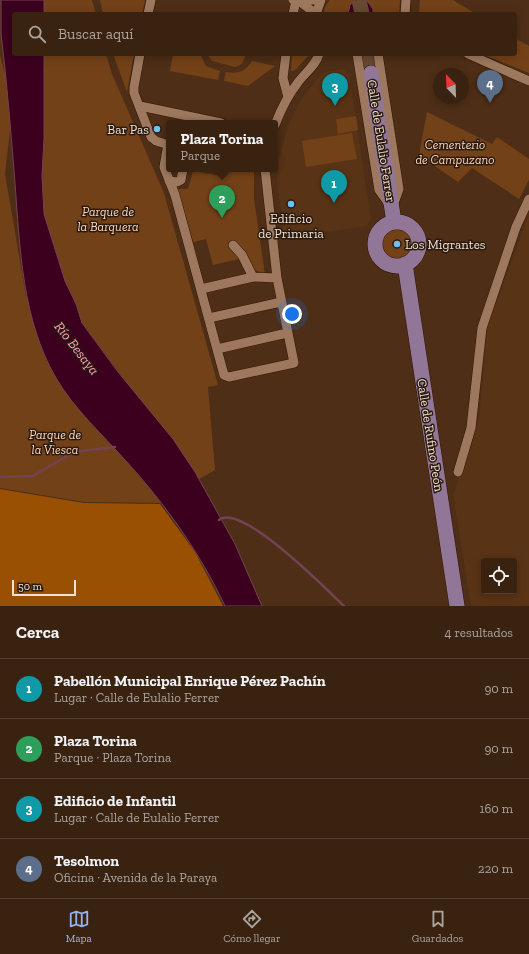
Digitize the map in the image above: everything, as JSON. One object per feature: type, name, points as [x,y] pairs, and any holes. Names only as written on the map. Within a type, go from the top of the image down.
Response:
[{"type":"main road","name":"Calle de Eulalio Ferrer","points":[[371,73],[393,216]]},
{"type":"main road","points":[[393,216],[408,225],[415,232],[419,241],[416,255],[399,265],[385,262],[379,256],[375,244],[377,235],[393,216]]},
{"type":"main road","name":"Calle de Rufino Peón","points":[[399,265],[399,279],[448,606]]},
{"type":"main road","name":"Calle de Rufino Peón","points":[[399,265],[457,606]]},
{"type":"street","points":[[148,12],[151,0]]},
{"type":"street","points":[[300,0],[315,0]]},
{"type":"street","points":[[294,12],[300,0]]},
{"type":"street","points":[[300,0],[314,12]]},
{"type":"street","points":[[317,12],[321,0]]},
{"type":"street","points":[[405,12],[406,1]]},
{"type":"street","points":[[140,56],[134,87],[151,137],[156,141],[166,144]]},
{"type":"street","points":[[286,56],[283,78],[288,96]]},
{"type":"street","name":"Calle de Eulalio Ferrer","points":[[357,56],[380,190],[393,216]]},
{"type":"street","name":"Calle de Eulalio Ferrer","points":[[378,56],[399,189],[393,216]]},
{"type":"street","points":[[473,56],[529,81]]},
{"type":"street","points":[[277,120],[288,96],[319,57]]},
{"type":"street","points":[[140,106],[207,120]]},
{"type":"street","points":[[166,156],[164,168],[175,195],[224,375],[229,377],[294,363],[277,278],[265,172]]},
{"type":"street","points":[[169,181],[177,182],[181,180],[182,172]]},
{"type":"street","points":[[458,472],[472,428],[482,328],[516,227],[529,199]]},
{"type":"street","points":[[233,245],[242,255],[253,277]]},
{"type":"street","points":[[201,289],[253,277],[277,278]]},
{"type":"street","points":[[209,318],[281,302]]},
{"type":"street","points":[[217,349],[287,333]]},
{"type":"shaded area","points":[[343,69],[349,74],[371,219],[367,226],[284,238],[277,178],[279,159],[288,126],[300,101],[322,73]]},
{"type":"shaded area","points":[[529,215],[529,606],[471,606],[453,495],[479,420],[487,327]]},
{"type":"shaded area","points":[[0,489],[84,503],[160,504],[195,552],[223,606],[0,606]]},
{"type":"green space","points":[[44,0],[92,0],[95,12],[44,12]]},
{"type":"green space","points":[[100,0],[145,0],[142,12],[103,12]]},
{"type":"green space","points":[[330,0],[400,0],[399,12],[324,12],[326,5]]},
{"type":"green space","points":[[420,0],[453,0],[473,12],[419,12]]},
{"type":"green space","points":[[517,39],[529,46],[529,73],[487,56],[517,56]]},
{"type":"green space","name":"Parque de la Viesca","points":[[0,55],[13,104],[5,174],[26,296],[50,337],[172,503],[84,502],[0,488]]},
{"type":"green space","name":"Parque de la Barquera","points":[[44,56],[107,56],[112,74],[164,193],[218,385],[208,387],[215,470],[199,479],[82,323],[76,304],[65,281],[44,214],[42,176],[44,138]]},
{"type":"green space","points":[[114,56],[134,56],[127,92]]},
{"type":"green space","points":[[173,56],[201,56],[206,66],[220,71],[218,80],[170,71]]},
{"type":"green space","points":[[208,56],[245,56],[242,64],[235,67],[212,61]]},
{"type":"green space","points":[[292,56],[308,56],[295,70],[291,71]]},
{"type":"green space","points":[[252,61],[275,66],[248,86],[224,81],[226,72],[234,73],[244,70]]},
{"type":"green space","name":"Cementerio de Campuzano","points":[[427,112],[492,144],[497,137],[529,159],[529,180],[519,199],[472,168],[458,182],[419,155]]},
{"type":"green space","points":[[356,116],[358,130],[338,134],[336,119]]},
{"type":"green space","points":[[352,133],[357,159],[306,167],[302,141]]},
{"type":"green space","points":[[193,172],[221,176],[222,172],[254,172],[254,199],[265,274],[255,270],[247,257],[213,265],[206,239],[193,242],[178,189],[188,189]]},
{"type":"green space","points":[[397,229],[408,233],[412,244],[408,255],[397,259],[386,255],[382,244],[386,233]]},
{"type":"water","name":"Río Besaya","points":[[1,0],[44,0],[44,12],[12,12],[12,56],[44,56],[44,138],[42,176],[44,214],[65,281],[76,304],[82,323],[118,372],[173,439],[195,472],[235,544],[262,606],[225,606],[205,567],[181,530],[141,478],[63,390],[45,355],[29,308],[21,258],[9,108],[1,33]]},
{"type":"water","points":[[356,0],[368,2],[373,9],[373,12],[348,12],[350,5]]},
{"type":"waterway","points":[[0,477],[33,476],[74,452],[115,447]]},
{"type":"waterway","points":[[219,520],[230,518],[245,524],[264,535],[303,567],[344,606]]},
{"type":"tunnel","points":[[359,0],[362,12]]},
{"type":"tunnel","points":[[368,56],[371,73]]},
{"type":"place","name":"Tesolmon","points":[[490,103]]},
{"type":"place","name":"Edificio de Infantil","points":[[335,106]]},
{"type":"place","name":"Bar Pas","points":[[157,129]]},
{"type":"place","name":"Pabellón Municipal Enrique Pérez Pachín","points":[[334,203]]},
{"type":"place","name":"Edificio de Primaria","points":[[291,204]]},
{"type":"place","name":"Plaza Torina","points":[[222,218]]},
{"type":"place","name":"Los Migrantes","points":[[397,244]]}]
